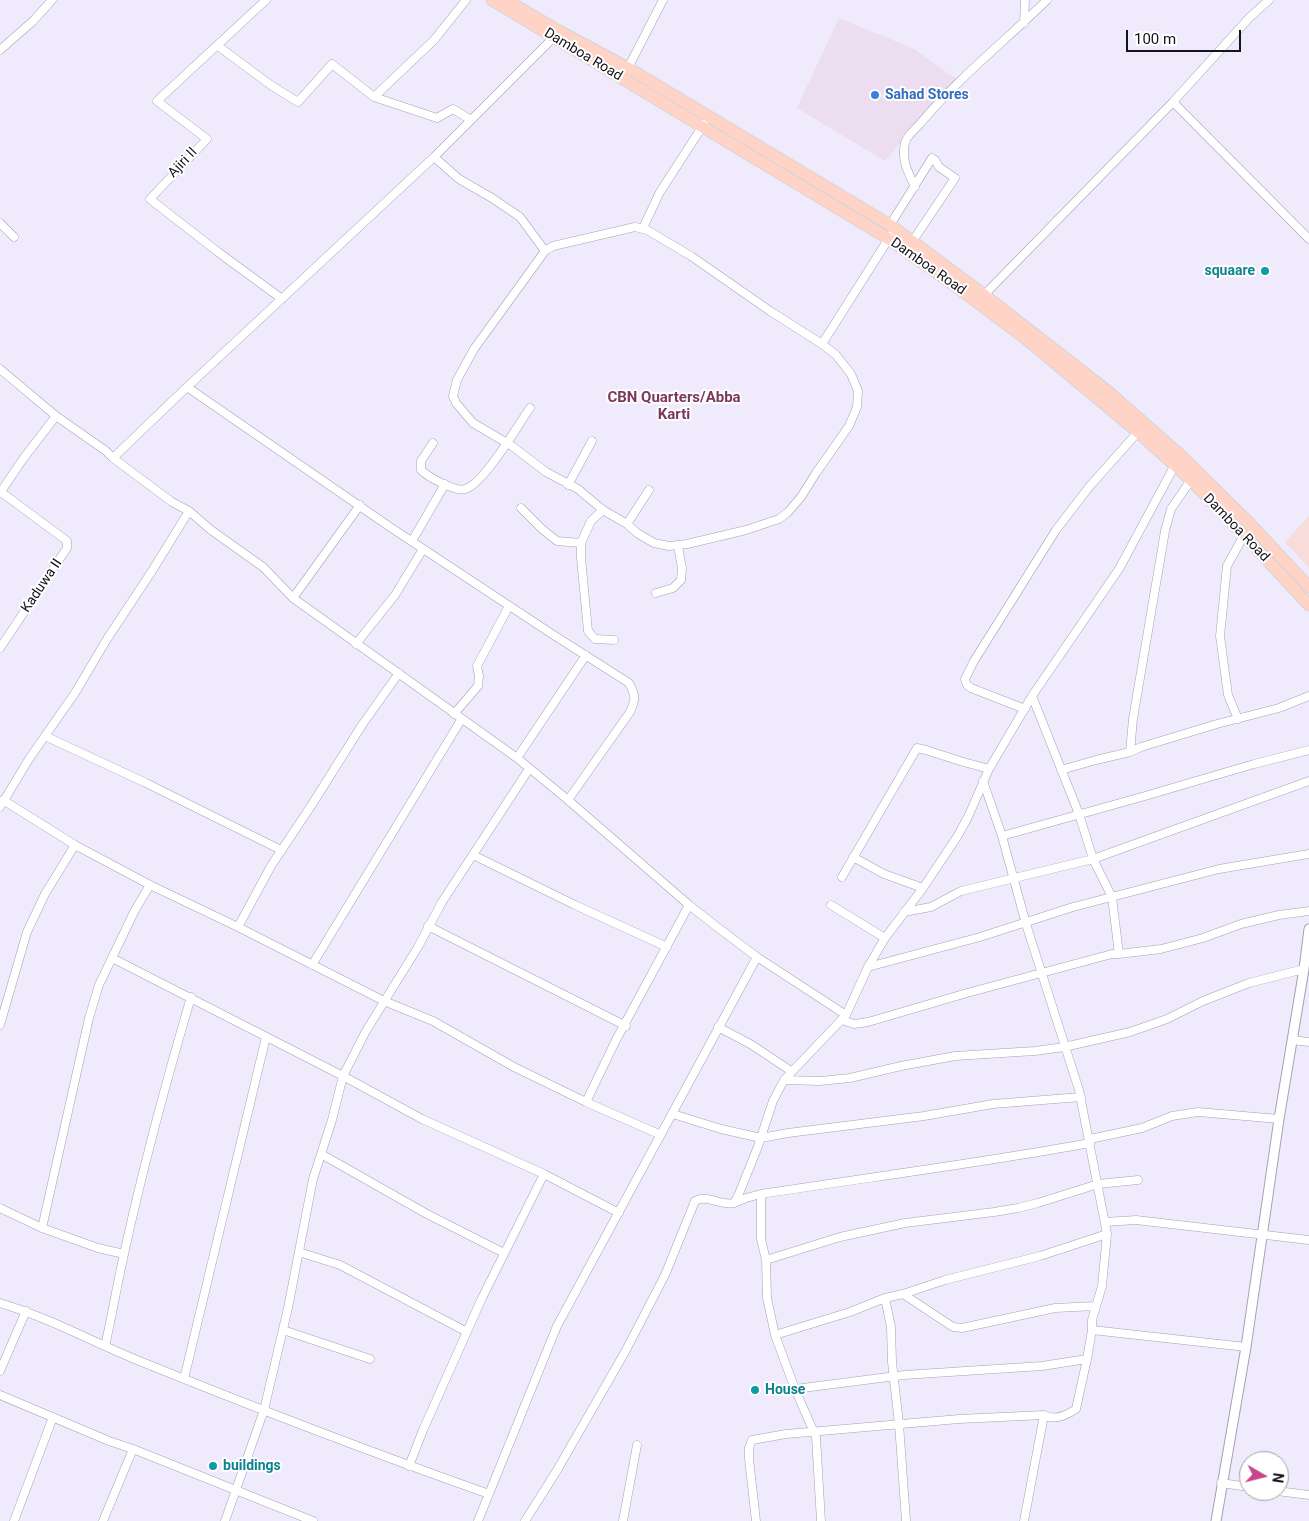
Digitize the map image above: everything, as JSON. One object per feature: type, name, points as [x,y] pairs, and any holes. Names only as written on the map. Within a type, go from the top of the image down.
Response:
[{"type":"main road","name":"Damboa Road","points":[[492,0],[555,34],[628,68],[709,116],[891,231],[957,287],[1025,338],[1175,465],[1309,605]]},
{"type":"main road","name":"Damboa Road","points":[[506,0],[555,34],[702,127],[912,242],[984,295],[1106,390],[1180,455],[1249,523],[1309,587]]},
{"type":"street","points":[[0,50],[33,21],[52,0]]},
{"type":"street","name":"Ajiri II","points":[[266,0],[158,101],[206,139],[150,199],[282,299]]},
{"type":"street","points":[[374,97],[434,40],[466,0]]},
{"type":"street","points":[[628,68],[663,0]]},
{"type":"street","points":[[1024,23],[1025,0]]},
{"type":"street","points":[[915,187],[904,164],[905,142],[928,114],[966,74],[1048,0]]},
{"type":"street","points":[[984,295],[1173,102],[1249,18],[1269,0]]},
{"type":"street","points":[[113,458],[434,157],[555,34]]},
{"type":"street","points":[[218,46],[272,86],[298,102],[332,64],[374,97],[437,118],[453,109],[471,120]]},
{"type":"street","points":[[1173,102],[1309,240]]},
{"type":"street","points":[[643,228],[660,192],[709,116]]},
{"type":"street","points":[[434,157],[458,179],[492,198],[520,217],[545,250]]},
{"type":"street","points":[[822,344],[891,231],[932,158],[939,167],[955,178],[912,242]]},
{"type":"street","points":[[0,223],[14,237]]},
{"type":"street","points":[[635,227],[643,228],[691,256],[770,312],[822,344],[836,355],[851,374],[858,391],[857,407],[849,426],[801,497],[788,512],[779,519],[766,524],[678,546],[654,543],[603,510],[578,489],[546,472],[506,442],[473,422],[456,403],[454,396],[457,380],[474,349],[545,250],[553,246],[635,227]]},
{"type":"street","points":[[0,369],[56,416],[106,451],[172,502],[189,511],[211,530],[263,567],[293,598],[399,673],[461,720],[517,758],[689,906],[757,957],[854,1024],[868,1022],[1112,954],[1161,948],[1203,938],[1242,924],[1279,915],[1309,911]]},
{"type":"street","points":[[187,387],[423,549],[629,683],[635,694],[635,701],[630,712],[568,800]]},
{"type":"street","points":[[433,443],[421,461],[421,470],[426,475],[456,489],[466,489],[476,483],[488,469],[530,408]]},
{"type":"street","points":[[0,492],[56,416]]},
{"type":"street","points":[[1025,709],[971,688],[967,685],[965,679],[974,661],[1056,530],[1089,487],[1138,432]]},
{"type":"street","points":[[568,485],[592,441]]},
{"type":"street","points":[[734,1203],[761,1138],[772,1101],[784,1080],[822,1038],[844,1018],[868,966],[885,938],[923,888],[957,837],[989,769],[1032,696],[1118,569],[1175,465]]},
{"type":"street","points":[[1130,752],[1133,719],[1165,531],[1171,509],[1191,480]]},
{"type":"street","points":[[412,541],[445,484]]},
{"type":"street","points":[[627,524],[649,490]]},
{"type":"street","name":"Kaduwa II","points":[[0,492],[67,541],[67,548],[0,648]]},
{"type":"street","points":[[293,598],[360,505]]},
{"type":"street","points":[[521,508],[542,529],[557,540],[581,543]]},
{"type":"street","points":[[603,510],[591,522],[581,543],[581,558],[588,631],[595,639],[614,640]]},
{"type":"street","points":[[189,511],[107,639],[75,693],[2,804],[150,885],[384,1001],[433,1021],[514,1067],[586,1102],[661,1135]]},
{"type":"street","points":[[1238,719],[1228,695],[1220,636],[1227,566],[1244,535]]},
{"type":"street","points":[[656,593],[673,588],[682,580],[678,546]]},
{"type":"street","points":[[356,644],[395,595],[423,549]]},
{"type":"street","points":[[454,714],[478,686],[477,666],[509,606]]},
{"type":"street","points":[[517,758],[586,655]]},
{"type":"street","points":[[238,927],[281,850],[362,725],[399,673]]},
{"type":"street","points":[[1032,696],[1079,814],[1093,859],[1112,897],[1119,954]]},
{"type":"street","points":[[1061,770],[1130,752],[1141,747],[1279,708],[1309,696]]},
{"type":"street","points":[[312,965],[461,720]]},
{"type":"street","points":[[45,736],[146,783],[281,850]]},
{"type":"street","points":[[842,876],[917,748],[989,769]]},
{"type":"street","points":[[1002,836],[1309,750]]},
{"type":"street","points":[[224,1521],[264,1410],[283,1330],[313,1179],[332,1120],[343,1076],[366,1031],[418,946],[428,926],[529,769]]},
{"type":"street","points":[[756,1521],[749,1459],[749,1448],[752,1440],[786,1434],[959,1419],[1044,1416],[1048,1418],[1067,1416],[1076,1409],[1087,1359],[1092,1320],[1102,1286],[1107,1234],[1081,1098],[1026,924],[1002,836],[984,781]]},
{"type":"street","points":[[904,912],[931,907],[961,891],[1093,859],[1309,781]]},
{"type":"street","points":[[0,1025],[27,932],[45,894],[76,845]]},
{"type":"street","points":[[868,966],[980,938],[1073,908],[1219,869],[1309,854]]},
{"type":"street","points":[[473,855],[667,947]]},
{"type":"street","points":[[853,858],[884,874],[923,888]]},
{"type":"street","points":[[42,1228],[89,1018],[99,985],[135,910],[150,885]]},
{"type":"street","points":[[831,905],[885,938]]},
{"type":"street","points":[[586,1102],[616,1040],[626,1026],[689,906]]},
{"type":"street","points":[[428,926],[626,1026]]},
{"type":"street","points":[[1216,1521],[1221,1483],[1246,1347],[1309,929]]},
{"type":"street","points":[[478,1521],[558,1326],[757,957]]},
{"type":"street","points":[[112,958],[192,997],[422,1119],[544,1174],[619,1213]]},
{"type":"street","points":[[784,1080],[820,1081],[850,1078],[955,1056],[1064,1047],[1130,1032],[1167,1019],[1203,1001],[1249,982],[1304,969]]},
{"type":"street","points":[[105,1346],[124,1254],[172,1059],[192,997]]},
{"type":"street","points":[[718,1027],[752,1045],[791,1071]]},
{"type":"street","points":[[184,1378],[266,1036]]},
{"type":"street","points":[[1292,1040],[1309,1042]]},
{"type":"street","points":[[673,1114],[721,1129],[761,1138],[924,1116],[993,1104],[1081,1098]]},
{"type":"street","points":[[525,1521],[626,1352],[665,1275],[695,1201],[698,1198],[727,1204],[761,1194],[969,1163],[1090,1141],[1142,1128],[1172,1116],[1198,1112],[1279,1119]]},
{"type":"street","points":[[321,1154],[427,1214],[504,1253]]},
{"type":"street","points":[[409,1466],[467,1332],[544,1174]]},
{"type":"street","points":[[766,1260],[840,1237],[905,1223],[1018,1208],[1098,1184],[1138,1180]]},
{"type":"street","points":[[761,1194],[761,1239],[766,1260],[768,1298],[775,1335],[795,1389],[814,1432],[821,1521]]},
{"type":"street","points":[[0,1208],[42,1228],[98,1248],[124,1254]]},
{"type":"street","points":[[1105,1222],[1136,1220],[1309,1240]]},
{"type":"street","points":[[775,1335],[850,1312],[885,1298],[945,1280],[1040,1256],[1107,1234]]},
{"type":"street","points":[[299,1252],[340,1265],[467,1332]]},
{"type":"street","points":[[903,1294],[953,1327],[962,1328],[1055,1308],[1096,1306]]},
{"type":"street","points":[[885,1298],[891,1327],[892,1362],[899,1424],[906,1521]]},
{"type":"street","points":[[0,1303],[26,1311],[105,1346],[264,1410],[409,1466],[488,1494]]},
{"type":"street","points":[[0,1371],[26,1311]]},
{"type":"street","points":[[283,1330],[370,1359]]},
{"type":"street","points":[[1092,1330],[1246,1347]]},
{"type":"street","points":[[795,1389],[919,1374],[1042,1366],[1087,1359]]},
{"type":"street","points":[[0,1395],[109,1441],[236,1490],[292,1517],[313,1521]]},
{"type":"street","points":[[1024,1521],[1044,1416]]},
{"type":"street","points":[[14,1521],[54,1418]]},
{"type":"street","points":[[623,1521],[636,1445]]},
{"type":"street","points":[[103,1521],[133,1449]]},
{"type":"street","points":[[1221,1483],[1239,1486]]},
{"type":"street","points":[[1289,1493],[1309,1496]]},
{"type":"shaded area","name":"Sahad Stores","points":[[839,18],[914,49],[959,81],[911,130],[885,161],[797,108]]},
{"type":"shaded area","points":[[1309,516],[1309,568],[1285,542]]},
{"type":"place","name":"Sahad Stores","points":[[875,95]]},
{"type":"place","name":"squaare","points":[[1265,271]]},
{"type":"place","name":"House","points":[[755,1390]]},
{"type":"place","name":"buildings","points":[[213,1466]]},
{"type":"district","name":"CBN Quarters/Abba Karti","points":[[674,406]]}]
